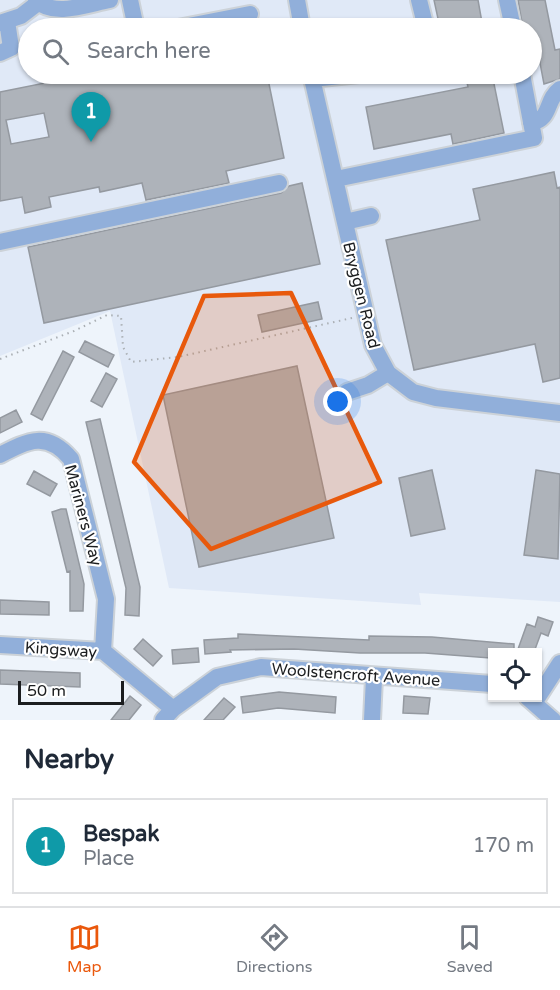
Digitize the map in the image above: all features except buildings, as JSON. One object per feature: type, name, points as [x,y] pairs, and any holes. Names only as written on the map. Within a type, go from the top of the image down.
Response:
[{"type":"street","points":[[0,53],[11,48],[3,22],[21,16],[37,1],[48,8],[62,9],[110,0]]},
{"type":"street","points":[[130,0],[134,18]]},
{"type":"street","points":[[297,0],[300,18]]},
{"type":"street","points":[[419,0],[424,18]]},
{"type":"street","points":[[507,0],[511,18]]},
{"type":"street","points":[[229,18],[250,14]]},
{"type":"street","name":"Bryggen Road","points":[[314,84],[373,345],[388,373],[413,392],[436,398],[560,413]]},
{"type":"street","points":[[336,179],[534,138],[524,84]]},
{"type":"street","points":[[531,123],[542,119],[550,109],[552,97],[560,89]]},
{"type":"street","points":[[0,242],[279,183]]},
{"type":"street","points":[[345,222],[371,216]]},
{"type":"street","points":[[347,392],[368,385],[388,373]]},
{"type":"street","name":"Mariners Way","points":[[0,454],[24,442],[38,440],[51,442],[62,449],[70,459],[106,599],[104,651]]},
{"type":"street","name":"Kingsway","points":[[0,645],[104,651],[168,715]]},
{"type":"street","points":[[542,687],[560,663]]},
{"type":"street","name":"Woolstencroft Avenue","points":[[168,715],[216,677],[261,667],[374,678],[488,684]]},
{"type":"street","points":[[372,720],[374,678]]},
{"type":"street","points":[[537,702],[553,720]]},
{"type":"path","points":[[0,359],[74,331],[107,315],[121,316],[123,347],[131,363],[178,357],[366,315]]},
{"type":"highlighted area","points":[[291,293],[380,482],[211,549],[134,462],[204,296]]},
{"type":"shaded area","points":[[0,0],[560,0],[560,602],[419,593],[421,605],[169,588],[110,311],[0,356]]},
{"type":"place","name":"Bespak","points":[[91,142]]}]
